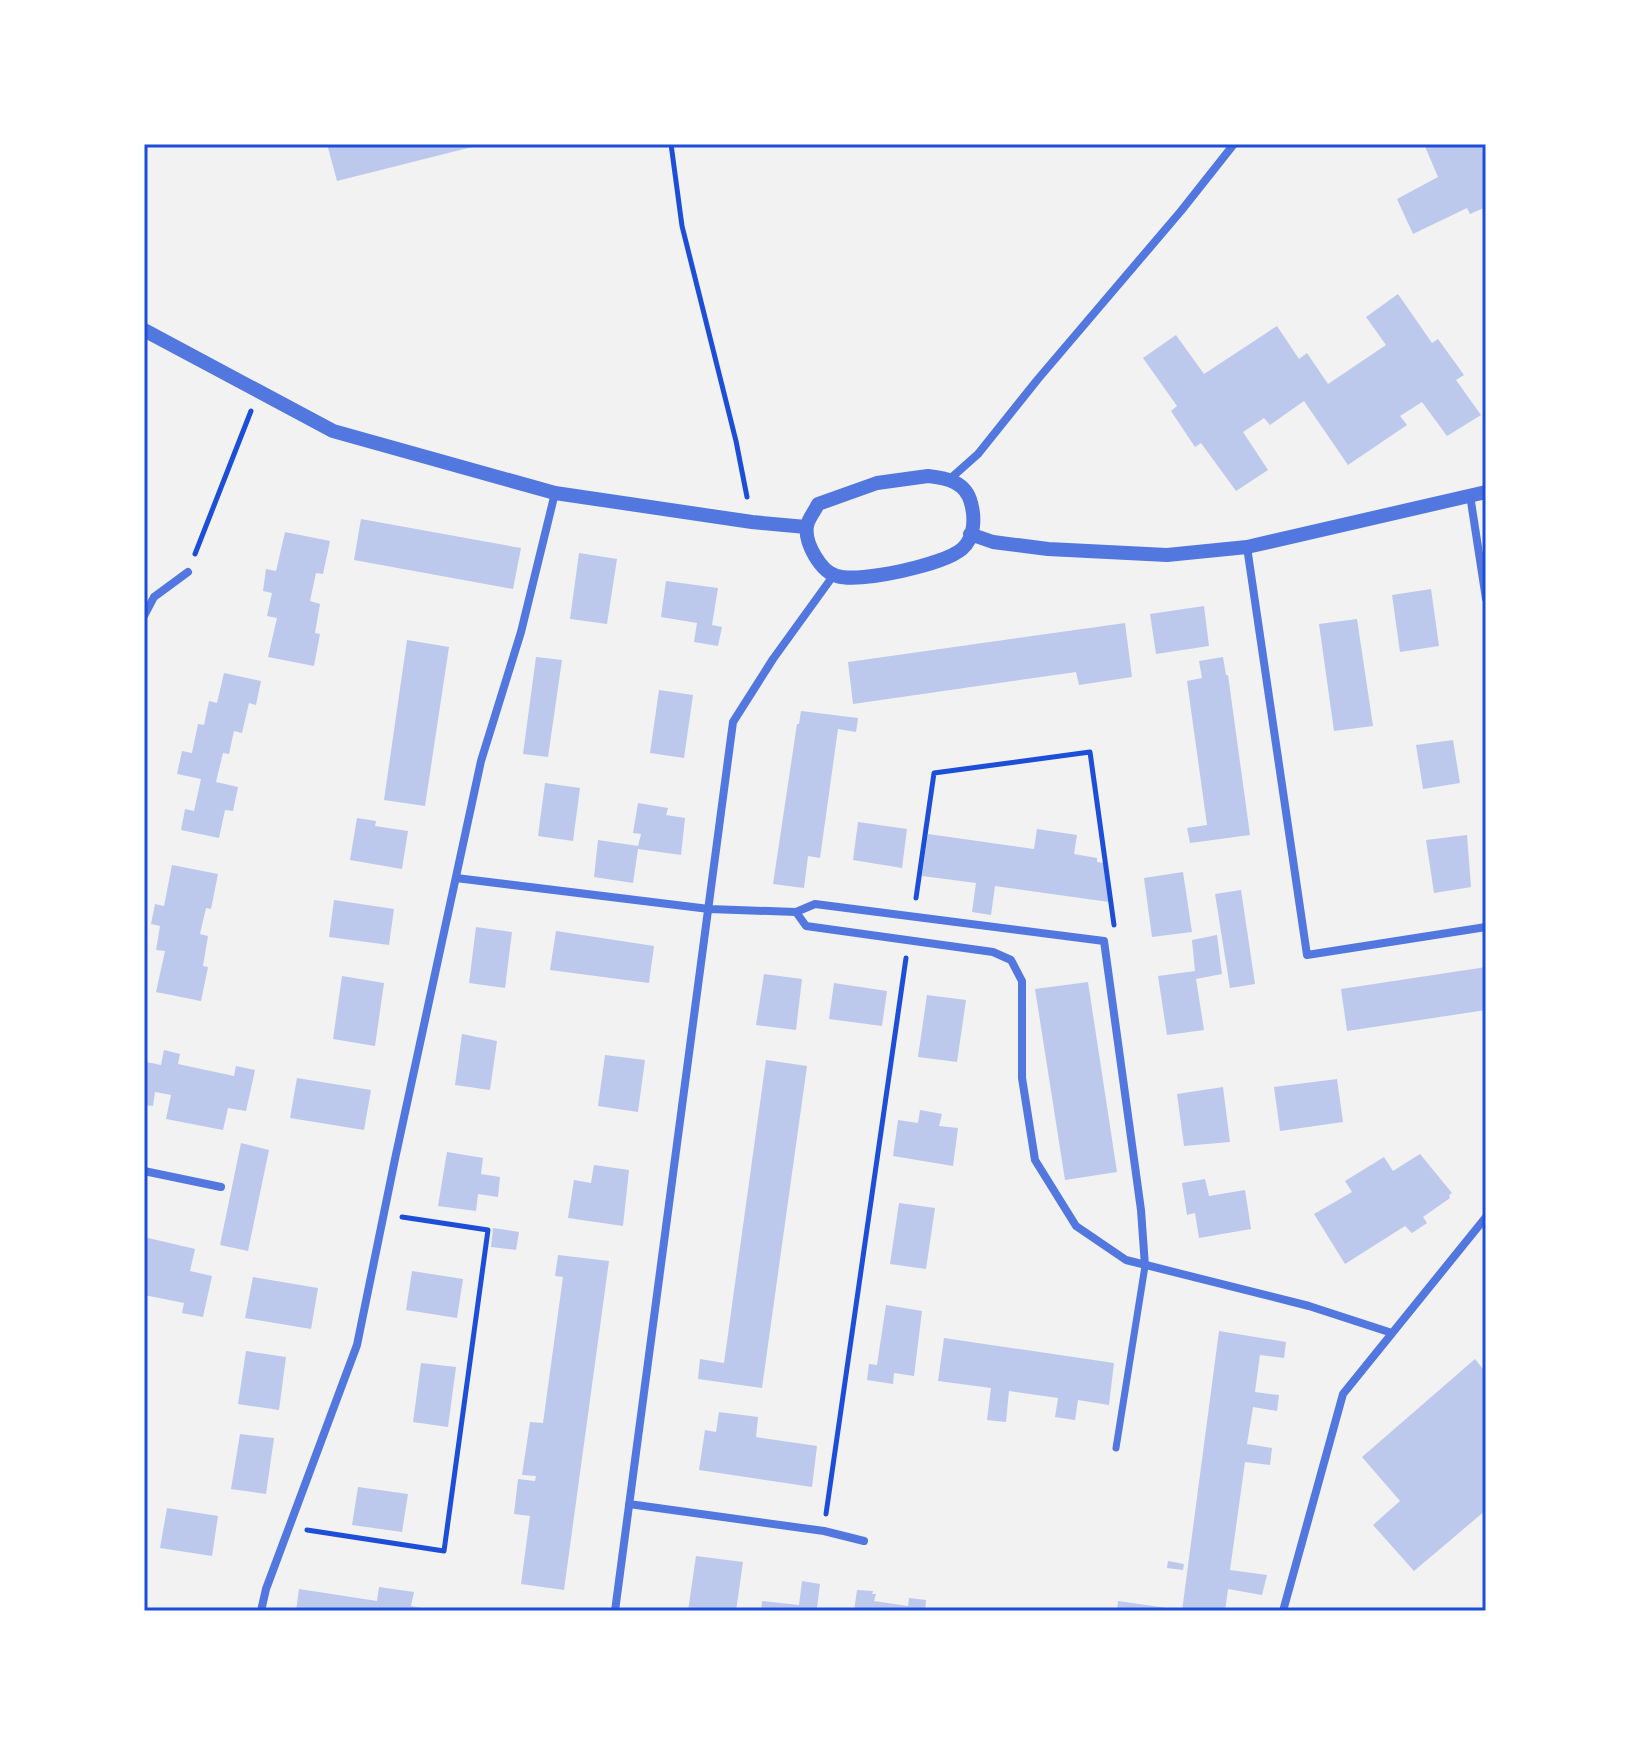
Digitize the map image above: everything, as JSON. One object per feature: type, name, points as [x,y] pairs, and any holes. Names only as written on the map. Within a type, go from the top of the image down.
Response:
[{"type":"street","points":[[951,478],[978,454],[1234,144]]},
{"type":"street","points":[[144,330],[333,431],[555,493],[806,527]]},
{"type":"street","points":[[928,476],[951,478],[969,495],[976,520],[964,548],[926,567],[846,578],[833,576],[811,549],[806,527],[818,504],[877,483],[928,476]]},
{"type":"street","points":[[970,534],[993,542],[1048,549],[1167,555],[1247,547],[1486,492]]},
{"type":"street","points":[[261,1611],[266,1589],[357,1345],[481,761],[521,632],[555,493]]},
{"type":"street","points":[[1470,495],[1486,599]]},
{"type":"street","points":[[1247,547],[1307,955],[1486,927]]},
{"type":"street","points":[[144,616],[154,597],[188,572]]},
{"type":"street","points":[[615,1611],[733,722],[773,659],[833,576]]},
{"type":"street","points":[[456,878],[709,909],[796,912],[815,904],[1104,941],[1141,1210],[1145,1266],[1116,1448]]},
{"type":"street","points":[[796,912],[806,926],[993,952],[1011,960],[1022,981],[1022,1078],[1035,1160],[1076,1226],[1126,1260],[1309,1306],[1392,1333]]},
{"type":"street","points":[[144,1171],[221,1187]]},
{"type":"street","points":[[1283,1611],[1343,1394],[1486,1217]]},
{"type":"street","points":[[629,1504],[824,1531],[864,1541]]},
{"type":"path","points":[[671,144],[682,226],[736,441],[752,522]]},
{"type":"path","points":[[188,572],[259,391]]},
{"type":"path","points":[[913,916],[934,773],[1090,752],[1115,931],[1104,941]]},
{"type":"path","points":[[824,1531],[908,941]]},
{"type":"path","points":[[289,1527],[444,1551],[488,1230],[385,1214]]},
{"type":"building","points":[[327,144],[480,144],[480,145],[337,181]]},
{"type":"building","points":[[1424,144],[1486,144],[1486,207],[1470,214],[1467,208],[1413,234],[1397,199],[1438,177]]},
{"type":"building","points":[[1398,294],[1432,343],[1438,339],[1464,375],[1456,380],[1481,415],[1447,436],[1422,402],[1400,416],[1407,425],[1348,465],[1304,401],[1270,425],[1264,418],[1243,432],[1268,470],[1236,491],[1201,443],[1195,447],[1171,411],[1177,406],[1143,358],[1176,335],[1204,374],[1277,326],[1299,359],[1307,353],[1328,384],[1386,345],[1366,317]]},
{"type":"building","points":[[361,519],[521,548],[513,589],[354,560]]},
{"type":"building","points":[[285,532],[330,541],[323,574],[316,573],[310,601],[320,604],[315,633],[320,634],[314,666],[268,657],[277,618],[267,616],[272,593],[263,591],[266,569],[276,571]]},
{"type":"building","points":[[579,553],[617,559],[607,624],[570,619]]},
{"type":"building","points":[[666,581],[718,588],[712,625],[722,627],[718,646],[694,642],[697,623],[661,617]]},
{"type":"building","points":[[1431,589],[1439,646],[1400,652],[1392,595]]},
{"type":"building","points":[[1204,606],[1209,646],[1156,654],[1150,614]]},
{"type":"building","points":[[1357,619],[1373,726],[1334,731],[1319,624]]},
{"type":"building","points":[[1125,623],[1132,677],[1079,685],[1076,672],[853,704],[848,662]]},
{"type":"building","points":[[407,640],[449,647],[425,806],[384,800]]},
{"type":"building","points":[[536,657],[562,660],[548,757],[523,754]]},
{"type":"building","points":[[1223,657],[1250,835],[1190,843],[1187,828],[1207,825],[1187,681],[1202,678],[1199,661]]},
{"type":"building","points":[[224,673],[261,681],[256,705],[249,703],[242,733],[234,731],[229,754],[223,753],[216,782],[238,787],[233,811],[225,810],[219,838],[181,830],[185,809],[194,811],[201,779],[177,774],[182,751],[192,753],[198,724],[204,725],[209,701],[217,703]]},
{"type":"building","points":[[659,690],[693,695],[684,758],[650,753]]},
{"type":"building","points":[[801,711],[858,718],[856,732],[838,729],[820,858],[808,856],[804,888],[773,884]]},
{"type":"building","points":[[1453,740],[1460,783],[1423,789],[1416,745]]},
{"type":"building","points":[[545,783],[580,788],[573,841],[538,836]]},
{"type":"building","points":[[638,803],[668,808],[666,815],[685,818],[681,855],[638,849],[633,883],[594,877],[598,840],[638,846],[641,834],[633,833]]},
{"type":"building","points":[[357,818],[376,821],[375,826],[408,831],[402,869],[350,860]]},
{"type":"building","points":[[858,822],[907,829],[902,868],[853,860]]},
{"type":"building","points":[[1037,829],[1077,835],[1074,854],[1097,858],[1097,862],[1104,863],[1109,902],[995,886],[991,915],[972,912],[976,883],[922,876],[928,834],[1034,849]]},
{"type":"building","points":[[1467,835],[1471,887],[1434,893],[1426,840]]},
{"type":"building","points":[[172,865],[218,874],[211,909],[206,908],[200,934],[208,936],[203,966],[208,967],[201,1001],[156,992],[165,951],[156,950],[160,926],[151,924],[155,904],[164,906]]},
{"type":"building","points":[[1183,872],[1192,932],[1152,937],[1144,878]]},
{"type":"building","points":[[1241,890],[1255,984],[1230,988],[1215,894]]},
{"type":"building","points":[[334,900],[394,909],[389,945],[329,937]]},
{"type":"building","points":[[476,927],[512,932],[505,988],[469,983]]},
{"type":"building","points":[[556,931],[654,946],[649,983],[550,970]]},
{"type":"building","points":[[1217,935],[1222,974],[1196,979],[1204,1030],[1167,1035],[1158,976],[1195,971],[1192,940]]},
{"type":"building","points":[[1486,967],[1486,1010],[1347,1031],[1341,989]]},
{"type":"building","points":[[764,974],[802,979],[796,1030],[756,1025]]},
{"type":"building","points":[[342,976],[384,983],[375,1046],[333,1039]]},
{"type":"building","points":[[1088,982],[1117,1172],[1065,1180],[1035,989]]},
{"type":"building","points":[[834,983],[887,991],[882,1026],[829,1019]]},
{"type":"building","points":[[927,995],[966,1000],[957,1062],[918,1057]]},
{"type":"building","points":[[462,1034],[497,1041],[490,1090],[455,1085]]},
{"type":"building","points":[[164,1050],[180,1054],[178,1064],[234,1076],[236,1066],[255,1070],[246,1111],[228,1108],[223,1130],[166,1119],[171,1095],[155,1092],[153,1106],[144,1105],[146,1062],[161,1065]]},
{"type":"building","points":[[605,1055],[645,1060],[638,1112],[598,1106]]},
{"type":"building","points":[[766,1060],[807,1066],[762,1388],[698,1379],[700,1359],[724,1363]]},
{"type":"building","points":[[297,1078],[371,1090],[364,1130],[290,1118]]},
{"type":"building","points":[[1337,1079],[1343,1122],[1280,1131],[1274,1087]]},
{"type":"building","points":[[1223,1087],[1230,1142],[1184,1146],[1177,1094]]},
{"type":"building","points":[[920,1110],[942,1114],[939,1126],[958,1128],[953,1166],[893,1156],[898,1120],[918,1123]]},
{"type":"building","points":[[241,1143],[269,1150],[248,1251],[220,1245]]},
{"type":"building","points":[[447,1152],[483,1158],[481,1174],[500,1177],[498,1197],[478,1194],[476,1211],[438,1206]]},
{"type":"building","points":[[1420,1154],[1452,1193],[1450,1198],[1423,1217],[1427,1223],[1412,1233],[1405,1226],[1345,1264],[1314,1214],[1352,1192],[1345,1181],[1384,1157],[1393,1171]]},
{"type":"building","points":[[594,1165],[629,1170],[623,1226],[568,1218],[574,1180],[591,1183]]},
{"type":"building","points":[[1205,1179],[1209,1196],[1245,1190],[1251,1229],[1199,1238],[1195,1213],[1187,1215],[1182,1183]]},
{"type":"building","points":[[899,1203],[935,1208],[926,1269],[890,1264]]},
{"type":"building","points":[[493,1228],[519,1232],[516,1250],[491,1247]]},
{"type":"building","points":[[144,1237],[195,1249],[190,1271],[212,1276],[203,1317],[182,1313],[184,1303],[144,1295]]},
{"type":"building","points":[[558,1255],[609,1261],[564,1590],[521,1584],[530,1516],[514,1514],[518,1479],[535,1481],[536,1476],[522,1475],[530,1422],[543,1423],[563,1277],[555,1276]]},
{"type":"building","points":[[412,1271],[463,1279],[457,1318],[406,1310]]},
{"type":"building","points":[[253,1277],[318,1288],[311,1329],[245,1318]]},
{"type":"building","points":[[886,1305],[922,1311],[914,1376],[894,1373],[893,1384],[867,1380],[869,1364],[877,1365]]},
{"type":"building","points":[[1219,1331],[1286,1342],[1284,1358],[1260,1355],[1255,1392],[1279,1395],[1277,1411],[1253,1407],[1247,1444],[1272,1448],[1270,1465],[1245,1462],[1230,1570],[1267,1575],[1262,1595],[1228,1589],[1225,1611],[1182,1611]]},
{"type":"building","points":[[944,1338],[1114,1363],[1109,1405],[1078,1400],[1075,1420],[1055,1417],[1058,1398],[1009,1391],[1006,1422],[987,1420],[991,1388],[938,1381]]},
{"type":"building","points":[[246,1351],[286,1357],[279,1410],[238,1404]]},
{"type":"building","points":[[1475,1359],[1486,1373],[1486,1510],[1414,1571],[1373,1525],[1400,1501],[1362,1457]]},
{"type":"building","points":[[421,1363],[456,1367],[448,1427],[413,1422]]},
{"type":"building","points":[[719,1412],[758,1417],[756,1437],[817,1446],[812,1487],[699,1470],[705,1430],[716,1432]]},
{"type":"building","points":[[240,1434],[274,1438],[266,1494],[231,1489]]},
{"type":"building","points":[[358,1487],[408,1494],[402,1532],[352,1525]]},
{"type":"building","points":[[167,1508],[218,1516],[212,1556],[160,1548]]},
{"type":"building","points":[[696,1556],[743,1562],[736,1611],[688,1611]]},
{"type":"building","points":[[1168,1561],[1184,1564],[1183,1570],[1167,1568]]},
{"type":"building","points":[[802,1581],[820,1584],[817,1608],[824,1611],[761,1611],[762,1601],[799,1605]]},
{"type":"building","points":[[379,1587],[414,1592],[411,1606],[437,1611],[296,1611],[299,1589],[377,1601]]},
{"type":"building","points":[[857,1590],[873,1591],[872,1594],[876,1594],[874,1601],[908,1606],[909,1598],[926,1600],[925,1611],[854,1611]]},
{"type":"building","points":[[1118,1601],[1174,1609],[1174,1611],[1117,1611]]}]
